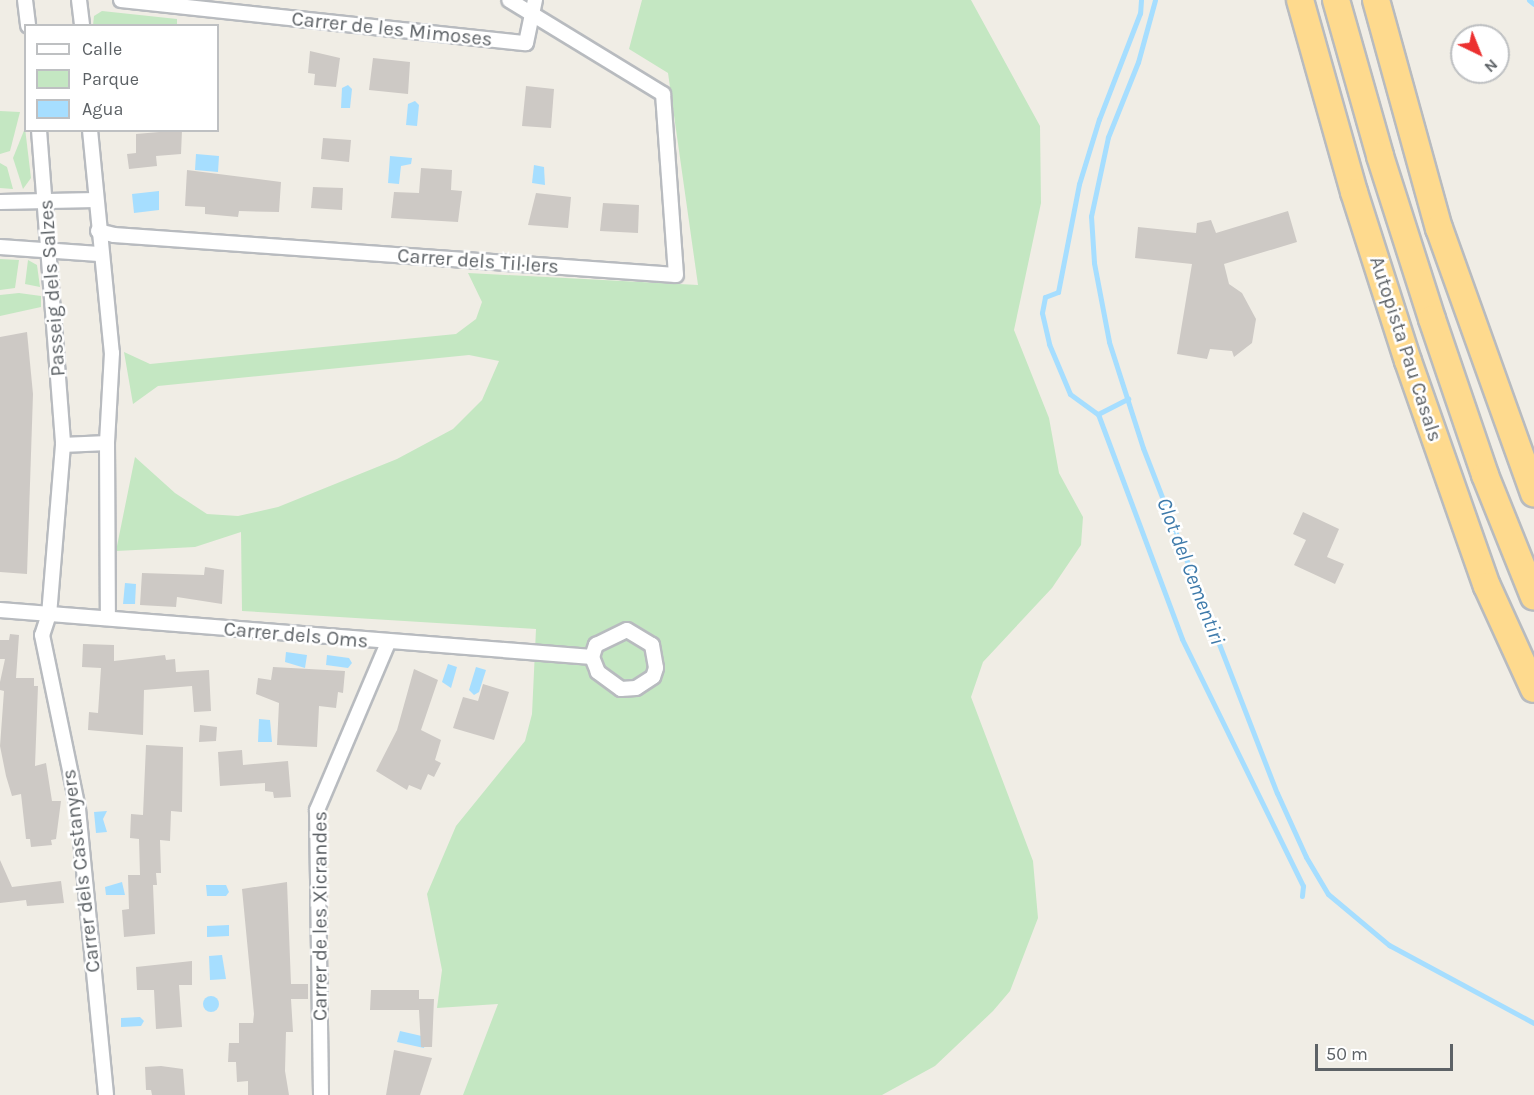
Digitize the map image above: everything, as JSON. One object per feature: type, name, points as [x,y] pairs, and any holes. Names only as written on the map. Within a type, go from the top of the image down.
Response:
[{"type":"highway","name":"Autopista Pau Casals","points":[[1300,0],[1354,192],[1408,362],[1487,586],[1534,689]]},
{"type":"highway","name":"Autopista Pau Casals","points":[[1336,0],[1380,156],[1432,319],[1485,476],[1534,597]]},
{"type":"highway","points":[[1376,0],[1456,279],[1534,493]]},
{"type":"street","points":[[25,0],[28,24]]},
{"type":"street","points":[[80,0],[82,24]]},
{"type":"street","name":"Carrer de les Mimoses","points":[[121,0],[526,43],[533,7]]},
{"type":"street","points":[[509,0],[533,7]]},
{"type":"street","name":"Carrer dels Til·lers","points":[[98,231],[114,236],[676,276],[663,94],[533,7]]},
{"type":"street","name":"Passeig dels Salzes","points":[[39,132],[47,204],[47,253],[63,445],[50,614]]},
{"type":"street","points":[[90,132],[99,254],[112,353],[107,443],[108,618]]},
{"type":"street","points":[[0,202],[47,204],[96,200]]},
{"type":"street","points":[[0,248],[47,253],[99,254]]},
{"type":"street","points":[[63,445],[107,443]]},
{"type":"street","name":"Carrer dels Oms","points":[[0,610],[388,643],[592,657]]},
{"type":"street","name":"Carrer dels Castanyers","points":[[50,614],[42,635],[78,809],[106,1095]]},
{"type":"street","points":[[627,630],[652,645],[656,668],[653,677],[636,688],[621,689],[598,672],[592,657],[596,645],[627,630]]},
{"type":"street","name":"Carrer de les Xicrandes","points":[[321,1095],[317,810],[388,643]]},
{"type":"green space","points":[[642,0],[971,0],[1040,126],[1041,203],[1014,330],[1049,418],[1059,473],[1083,517],[1081,545],[1052,588],[983,662],[971,697],[1033,861],[1038,918],[1010,991],[993,1011],[935,1066],[882,1095],[463,1095],[498,1004],[437,1008],[442,970],[427,894],[456,826],[525,741],[532,714],[536,629],[242,611],[241,532],[195,547],[116,551],[135,457],[175,493],[207,514],[238,516],[278,507],[397,459],[453,429],[482,400],[499,361],[469,355],[158,386],[133,404],[124,352],[150,364],[456,334],[476,319],[482,302],[468,273],[698,285],[668,73],[629,49]]},
{"type":"green space","points":[[102,11],[177,19],[177,24],[93,24],[94,16]]},
{"type":"green space","points":[[0,111],[20,112],[10,151],[0,154]]},
{"type":"green space","points":[[24,130],[31,178],[23,189],[13,158]]},
{"type":"green space","points":[[0,163],[7,167],[13,189],[0,188]]},
{"type":"green space","points":[[0,259],[19,260],[15,288],[0,290]]},
{"type":"green space","points":[[28,260],[37,265],[40,287],[25,284]]},
{"type":"green space","points":[[19,293],[41,296],[41,307],[0,316],[0,295]]},
{"type":"water","points":[[348,85],[352,89],[350,108],[341,108],[342,88]]},
{"type":"water","points":[[415,101],[419,105],[417,126],[406,125],[408,104]]},
{"type":"water","points":[[196,154],[219,156],[218,172],[195,170]]},
{"type":"water","points":[[390,156],[412,158],[411,164],[401,166],[399,184],[388,183]]},
{"type":"water","points":[[534,165],[544,167],[545,185],[532,183]]},
{"type":"water","points":[[159,191],[159,210],[134,213],[132,194]]},
{"type":"water","points":[[125,583],[136,584],[135,604],[123,604]]},
{"type":"water","points":[[286,652],[307,655],[305,668],[285,662]]},
{"type":"water","points":[[327,655],[349,658],[352,663],[348,668],[326,665]]},
{"type":"water","points":[[448,664],[457,667],[451,688],[442,682]]},
{"type":"water","points":[[476,667],[486,670],[479,692],[474,695],[469,690]]},
{"type":"water","points":[[259,719],[270,720],[272,742],[258,742]]},
{"type":"water","points":[[107,811],[103,819],[107,832],[96,833],[94,812]]},
{"type":"water","points":[[122,882],[125,895],[106,895],[105,887]]},
{"type":"water","points":[[206,885],[226,885],[229,892],[226,896],[207,896]]},
{"type":"water","points":[[229,925],[229,936],[207,937],[207,926]]},
{"type":"water","points":[[222,955],[226,979],[210,980],[209,956]]},
{"type":"water","points":[[208,996],[214,996],[219,1004],[217,1010],[208,1012],[203,1007],[203,1001]]},
{"type":"water","points":[[140,1017],[144,1021],[141,1026],[121,1027],[121,1018]]},
{"type":"water","points":[[400,1031],[426,1037],[424,1048],[397,1042]]},
{"type":"building","points":[[310,51],[340,58],[336,87],[314,85],[315,74],[308,73]]},
{"type":"building","points":[[373,58],[410,62],[408,94],[369,90]]},
{"type":"building","points":[[526,86],[554,89],[551,128],[522,126]]},
{"type":"building","points":[[182,132],[181,154],[156,156],[157,166],[129,169],[127,154],[136,153],[136,134]]},
{"type":"building","points":[[323,138],[351,140],[349,162],[321,159]]},
{"type":"building","points":[[421,168],[452,170],[451,190],[462,191],[458,222],[391,218],[394,192],[419,193]]},
{"type":"building","points":[[187,170],[281,182],[279,212],[239,211],[238,217],[205,214],[205,207],[185,206]]},
{"type":"building","points":[[313,187],[343,188],[342,210],[311,208]]},
{"type":"building","points":[[536,193],[571,197],[568,228],[528,225]]},
{"type":"building","points":[[603,203],[639,205],[638,233],[600,231]]},
{"type":"building","points":[[1288,211],[1297,242],[1224,264],[1229,284],[1242,293],[1256,319],[1252,343],[1234,357],[1232,351],[1210,349],[1207,359],[1177,354],[1192,264],[1135,258],[1138,227],[1196,233],[1197,223],[1211,220],[1216,233]]},
{"type":"building","points":[[27,332],[33,394],[27,574],[0,572],[0,337]]},
{"type":"building","points":[[1303,512],[1339,529],[1327,557],[1344,564],[1335,584],[1294,565],[1306,540],[1293,534]]},
{"type":"building","points":[[205,567],[224,570],[222,604],[177,597],[176,607],[140,605],[142,573],[204,575]]},
{"type":"building","points":[[10,634],[19,635],[16,678],[34,678],[34,686],[38,686],[35,766],[46,763],[52,801],[61,801],[56,839],[51,840],[52,845],[31,847],[30,839],[26,839],[21,794],[12,796],[0,746],[4,691],[0,690],[0,682],[5,659],[0,659],[0,640],[9,640]]},
{"type":"building","points":[[83,644],[114,645],[114,661],[165,655],[166,660],[175,659],[176,672],[209,670],[211,711],[194,712],[192,686],[144,690],[143,735],[88,730],[89,712],[98,713],[101,668],[82,667]]},
{"type":"building","points":[[273,667],[345,671],[343,693],[338,692],[336,708],[319,706],[317,747],[277,745],[279,703],[256,694],[258,678],[271,680]]},
{"type":"building","points":[[414,669],[438,680],[421,730],[441,740],[435,760],[441,763],[434,777],[428,774],[421,790],[409,785],[407,790],[376,771],[397,730]]},
{"type":"building","points":[[483,684],[509,692],[494,740],[453,728],[463,697],[478,701]]},
{"type":"building","points":[[200,725],[217,727],[216,741],[199,742]]},
{"type":"building","points":[[146,745],[183,747],[182,812],[171,811],[170,841],[160,840],[161,873],[156,873],[157,885],[153,885],[155,934],[124,937],[122,910],[129,909],[128,875],[140,875],[139,839],[130,838],[131,814],[143,815]]},
{"type":"building","points":[[242,750],[243,765],[288,761],[291,797],[274,798],[273,792],[265,791],[265,783],[220,786],[218,752]]},
{"type":"building","points":[[0,860],[12,887],[61,881],[64,903],[27,906],[26,900],[0,903]]},
{"type":"building","points":[[287,882],[291,984],[308,984],[308,999],[291,999],[293,1032],[286,1032],[285,1071],[289,1095],[248,1095],[248,1081],[237,1082],[236,1062],[228,1062],[229,1043],[239,1043],[239,1023],[253,1023],[254,1014],[242,889]]},
{"type":"building","points":[[192,961],[192,985],[179,985],[182,1027],[156,1029],[154,990],[137,990],[136,967]]},
{"type":"building","points":[[371,990],[419,990],[419,999],[434,999],[432,1047],[421,1047],[419,1010],[370,1010]]},
{"type":"building","points":[[394,1050],[432,1058],[420,1095],[386,1095]]},
{"type":"building","points":[[161,1066],[183,1069],[185,1095],[152,1095],[151,1090],[146,1090],[145,1067]]},
{"type":"waterway","points":[[1141,0],[1140,13],[1099,119],[1079,184],[1058,292],[1045,297],[1042,313],[1049,344],[1070,394],[1098,414],[1182,639],[1303,886],[1302,896]]},
{"type":"waterway","name":"Clot del Cementiri","points":[[1155,0],[1138,62],[1108,137],[1091,216],[1094,263],[1109,342],[1143,448],[1277,793],[1306,857],[1328,894],[1389,945],[1534,1023]]},
{"type":"waterway","points":[[1529,0],[1534,4]]},
{"type":"waterway","points":[[1098,414],[1128,399]]}]
